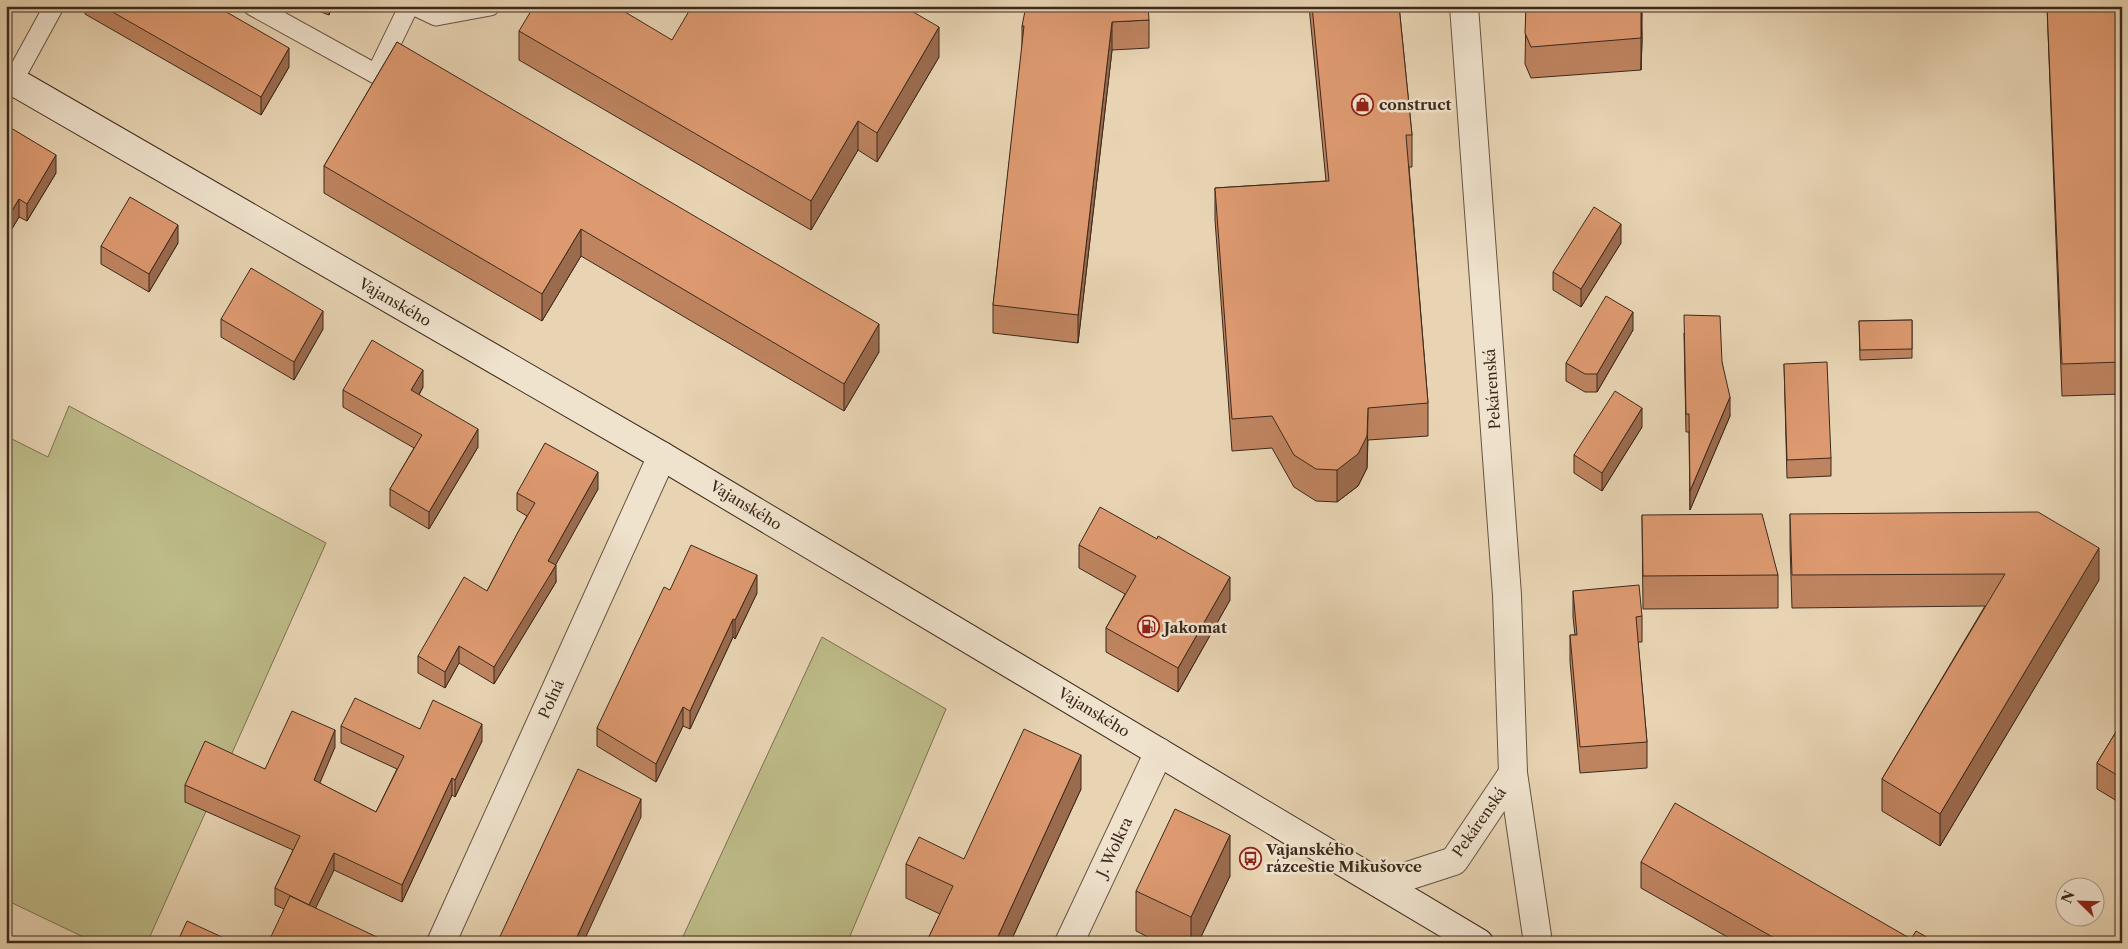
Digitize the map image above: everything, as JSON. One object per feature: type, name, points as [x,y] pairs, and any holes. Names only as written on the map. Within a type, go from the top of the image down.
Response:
[{"type":"street","name":"Pekárenská","points":[[1464,6],[1507,595],[1513,773],[1538,943]]},
{"type":"street","name":"Vajanského","points":[[10,79],[662,456],[1383,884],[1479,943]]},
{"type":"street","name":"Poľná","points":[[441,943],[662,456]]},
{"type":"street","name":"J. Wolkra","points":[[1069,943],[1159,752]]},
{"type":"street","name":"Pekárenská","points":[[1383,884],[1454,860],[1513,773]]},
{"type":"lane","points":[[10,79],[54,6]]},
{"type":"lane","points":[[253,6],[376,74],[409,6]]},
{"type":"lane","points":[[415,6],[436,16],[490,6]]},
{"type":"shaded area","points":[[69,406],[326,543],[147,943],[96,943],[6,900],[6,436],[48,457]]},
{"type":"shaded area","points":[[822,637],[946,709],[847,943],[680,943]]},
{"type":"building","points":[[102,6],[216,6],[289,48],[261,97]]},
{"type":"building","points":[[534,6],[615,6],[672,40],[692,6],[903,6],[939,27],[877,133],[858,121],[811,201],[519,31]]},
{"type":"building","points":[[1026,6],[1148,6],[1149,20],[1112,22],[1078,315],[993,305],[1024,26],[1022,26]]},
{"type":"building","points":[[1312,6],[1399,6],[1412,135],[1406,135],[1428,403],[1368,408],[1367,436],[1358,454],[1337,470],[1316,469],[1294,455],[1272,416],[1232,419],[1215,188],[1329,181]]},
{"type":"building","points":[[1526,6],[1641,6],[1641,38],[1531,47],[1525,33]]},
{"type":"building","points":[[2047,6],[2121,6],[2122,362],[2062,364]]},
{"type":"building","points":[[397,42],[879,324],[844,384],[581,229],[542,294],[324,166]]},
{"type":"building","points":[[6,125],[56,155],[27,204],[19,199],[10,214],[6,212]]},
{"type":"building","points":[[130,197],[178,225],[149,274],[101,246]]},
{"type":"building","points":[[1594,207],[1621,224],[1581,289],[1553,272]]},
{"type":"building","points":[[251,268],[323,311],[294,362],[221,319]]},
{"type":"building","points":[[1606,296],[1633,312],[1597,374],[1585,374],[1566,363]]},
{"type":"building","points":[[1684,315],[1720,316],[1722,362],[1730,397],[1690,491],[1689,414],[1686,414]]},
{"type":"building","points":[[1912,320],[1912,349],[1860,350],[1859,321]]},
{"type":"building","points":[[372,340],[423,370],[411,390],[478,429],[429,512],[390,489],[422,435],[343,390]]},
{"type":"building","points":[[1827,362],[1831,458],[1787,460],[1784,364]]},
{"type":"building","points":[[1615,391],[1642,408],[1602,473],[1574,455]]},
{"type":"building","points":[[545,443],[598,472],[548,561],[556,565],[494,667],[459,646],[445,672],[418,656],[464,577],[487,591],[535,503],[517,493]]},
{"type":"building","points":[[1100,507],[1157,539],[1158,536],[1230,577],[1178,668],[1106,628],[1136,576],[1079,545]]},
{"type":"building","points":[[2038,512],[2099,548],[1940,814],[1882,779],[2005,574],[1792,575],[1790,514]]},
{"type":"building","points":[[1762,514],[1778,575],[1643,576],[1642,515]]},
{"type":"building","points":[[691,545],[757,575],[735,620],[733,619],[690,711],[683,707],[656,764],[597,728],[664,587],[670,590]]},
{"type":"building","points":[[1639,585],[1642,616],[1636,617],[1647,742],[1580,747],[1570,635],[1577,635],[1573,591]]},
{"type":"building","points":[[355,698],[420,729],[433,700],[482,724],[455,780],[452,778],[402,885],[334,853],[309,905],[275,888],[300,836],[185,785],[205,741],[265,769],[292,711],[335,730],[314,780],[376,812],[404,756],[341,726]]},
{"type":"building","points":[[2122,722],[2122,778],[2097,763]]},
{"type":"building","points":[[1024,729],[1081,755],[995,943],[926,943],[953,886],[906,864],[919,837],[964,859]]},
{"type":"building","points":[[578,769],[641,799],[574,943],[497,943]]},
{"type":"building","points":[[1675,803],[1911,939],[1916,931],[1937,943],[1783,943],[1641,862]]},
{"type":"building","points":[[1175,809],[1230,835],[1191,917],[1136,891]]},
{"type":"building","points":[[290,896],[379,938],[377,943],[268,943]]},
{"type":"building","points":[[187,921],[235,943],[177,943]]},
{"type":"place","name":"construct","points":[[1363,104]]},
{"type":"place","name":"Jakomat","points":[[1148,627]]},
{"type":"place","name":"Vajanského rázcestie Mikušovce","points":[[1250,858]]}]
